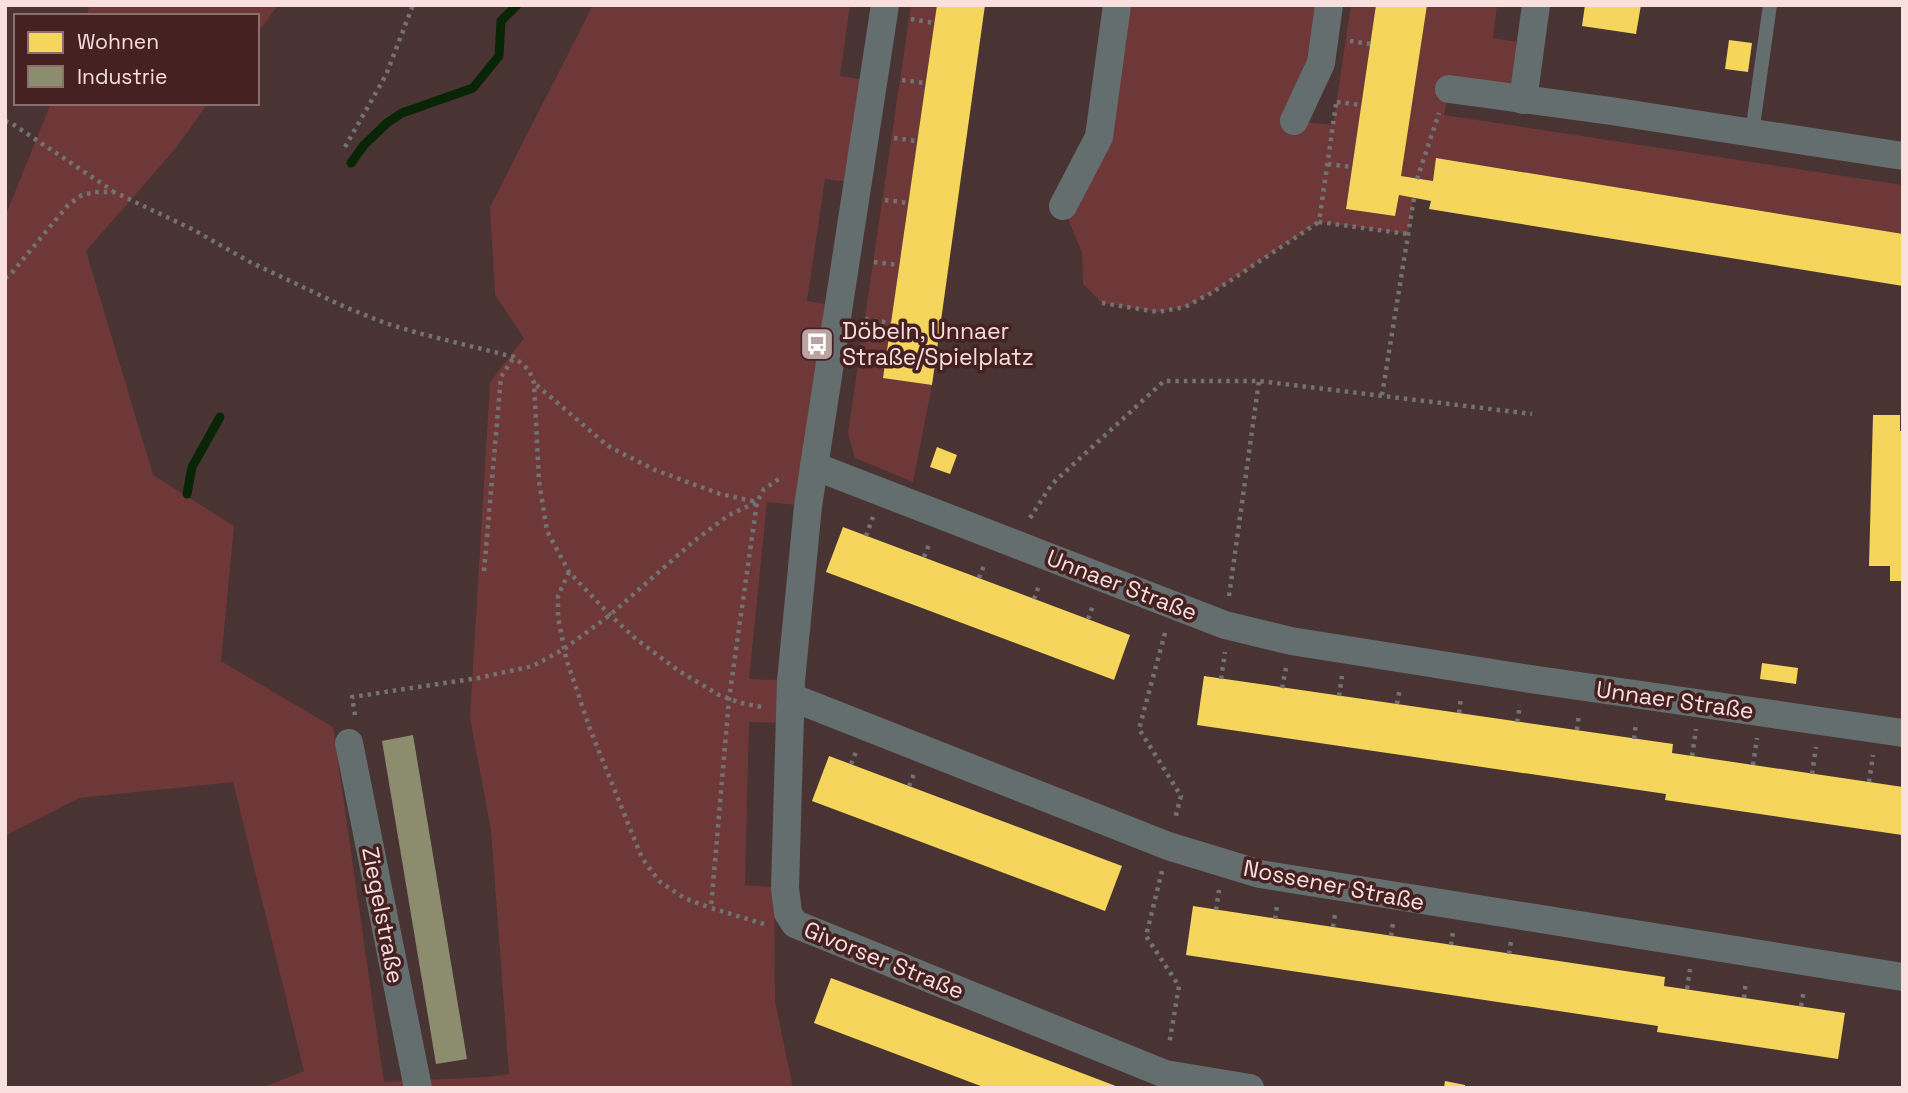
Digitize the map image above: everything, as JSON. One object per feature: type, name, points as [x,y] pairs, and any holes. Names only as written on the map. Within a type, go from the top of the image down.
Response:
[{"type":"street","points":[[814,466],[885,5]]},
{"type":"street","points":[[1063,206],[1098,137],[1117,5]]},
{"type":"street","points":[[1294,121],[1321,63],[1329,5]]},
{"type":"street","points":[[1523,100],[1536,5]]},
{"type":"street","points":[[1449,89],[1903,156]]},
{"type":"street","name":"Unnaer Straße","points":[[814,466],[1225,625],[1291,641],[1357,652],[1903,733]]},
{"type":"street","name":"Givorser Straße","points":[[814,466],[798,593],[791,681],[785,895],[788,913],[794,924],[1165,1074],[1250,1088]]},
{"type":"street","name":"Nossener Straße","points":[[791,705],[1168,846],[1260,874],[1903,977]]},
{"type":"street","name":"Ziegelstraße","points":[[348,743],[418,1088]]},
{"type":"lane","points":[[1752,134],[1770,5]]},
{"type":"path","points":[[345,147],[386,75],[413,5]]},
{"type":"path","points":[[908,30],[909,19],[934,23]]},
{"type":"path","points":[[1346,40],[1370,44]]},
{"type":"path","points":[[899,92],[901,79],[925,83]]},
{"type":"path","points":[[1417,178],[1449,89]]},
{"type":"path","points":[[1319,222],[1337,102],[1361,105]]},
{"type":"path","points":[[5,121],[114,192],[345,307],[418,333],[514,357],[529,370],[534,383],[539,481],[547,531],[569,572],[636,639],[679,671],[719,695],[741,703],[791,705]]},
{"type":"path","points":[[890,150],[894,126]]},
{"type":"path","points":[[892,138],[917,141]]},
{"type":"path","points":[[1328,163],[1352,167]]},
{"type":"path","points":[[5,278],[68,205],[82,195],[114,192]]},
{"type":"path","points":[[1382,395],[1414,198]]},
{"type":"path","points":[[881,212],[883,200],[908,203]]},
{"type":"path","points":[[1102,303],[1158,312],[1185,307],[1213,292],[1319,222],[1408,234]]},
{"type":"path","points":[[872,273],[874,262],[899,265]]},
{"type":"path","points":[[867,308],[865,319],[891,323]]},
{"type":"path","points":[[484,571],[501,377],[514,357]]},
{"type":"path","points":[[1026,526],[1052,484],[1164,381],[1259,381],[1532,414]]},
{"type":"path","points":[[1225,625],[1259,381]]},
{"type":"path","points":[[534,383],[608,446],[668,475],[720,494],[757,502]]},
{"type":"path","points":[[711,908],[729,699],[757,502],[764,489],[790,471],[814,466]]},
{"type":"path","points":[[352,697],[478,678],[533,666],[564,649],[610,615],[694,541],[729,515],[757,502]]},
{"type":"path","points":[[569,572],[558,596],[558,617],[564,649],[590,729],[642,858],[659,881],[684,898],[777,926],[791,918]]},
{"type":"path","points":[[1172,606],[1139,729],[1181,796]]},
{"type":"path","points":[[1152,908],[1146,936],[1179,986],[1169,1044]]},
{"type":"shaded area","points":[[90,5],[278,5],[259,31],[259,14],[87,14]]},
{"type":"shaded area","points":[[593,5],[850,5],[840,76],[865,80],[850,182],[825,179],[807,301],[832,305],[797,505],[767,502],[749,679],[783,680],[781,723],[749,722],[745,885],[774,887],[775,1001],[793,1088],[262,1088],[304,1071],[233,782],[79,798],[5,836],[5,217],[50,105],[207,105],[176,148],[86,251],[153,475],[234,526],[221,661],[333,727],[384,1082],[509,1074],[491,830],[470,718],[490,382],[524,338],[495,295],[490,207]]},
{"type":"shaded area","points":[[911,5],[937,5],[883,377],[932,385],[913,482],[855,458],[848,433]]},
{"type":"shaded area","points":[[1117,5],[1329,5],[1295,121],[1333,125],[1351,5],[1376,5],[1346,209],[1395,216],[1399,195],[1414,198],[1408,234],[1319,222],[1213,292],[1185,307],[1158,312],[1102,303],[1083,284],[1082,253],[1063,206],[1099,137]]},
{"type":"shaded area","points":[[1427,5],[1497,5],[1493,38],[1531,44],[1523,100],[1449,89],[1444,115],[1903,185],[1903,234],[1437,158],[1433,181],[1401,176]]},
{"type":"building: Wohnen","points":[[937,5],[985,5],[932,385],[883,378]]},
{"type":"building: Wohnen","points":[[1376,5],[1427,5],[1401,176],[1433,181],[1436,158],[1903,234],[1903,286],[1429,209],[1431,201],[1399,195],[1395,216],[1346,209]]},
{"type":"building: Wohnen","points":[[1585,5],[1641,5],[1636,34],[1582,26]]},
{"type":"building: Wohnen","points":[[1729,40],[1752,43],[1748,72],[1725,69]]},
{"type":"building: Wohnen","points":[[1873,415],[1900,415],[1900,431],[1903,431],[1903,581],[1890,581],[1890,566],[1869,566]]},
{"type":"building: Wohnen","points":[[937,447],[957,455],[950,474],[930,467]]},
{"type":"building: Wohnen","points":[[843,527],[1130,635],[1114,680],[826,572]]},
{"type":"building: Wohnen","points":[[1762,663],[1798,668],[1796,684],[1760,679]]},
{"type":"building: Wohnen","points":[[1204,676],[1673,744],[1672,753],[1903,787],[1902,835],[1665,800],[1666,794],[1197,725]]},
{"type":"building: Wohnen","points":[[829,756],[1122,866],[1105,911],[812,801]]},
{"type":"building: Wohnen","points":[[1193,906],[1665,977],[1664,986],[1845,1013],[1838,1059],[1657,1032],[1658,1026],[1186,955]]},
{"type":"building: Wohnen","points":[[831,978],[1121,1088],[986,1088],[814,1023]]},
{"type":"building: Wohnen","points":[[1445,1081],[1465,1085],[1465,1088],[1444,1088]]},
{"type":"building: Industrie","points":[[413,735],[467,1059],[436,1064],[382,741]]},
{"type":"waterway","points":[[351,163],[364,145],[402,113],[473,88],[499,56],[501,21],[517,5]]},
{"type":"waterway","points":[[187,494],[192,467],[220,417]]},
{"type":"place","name":"Döbeln, Unnaer Straße/Spielplatz","points":[[817,344]]}]
